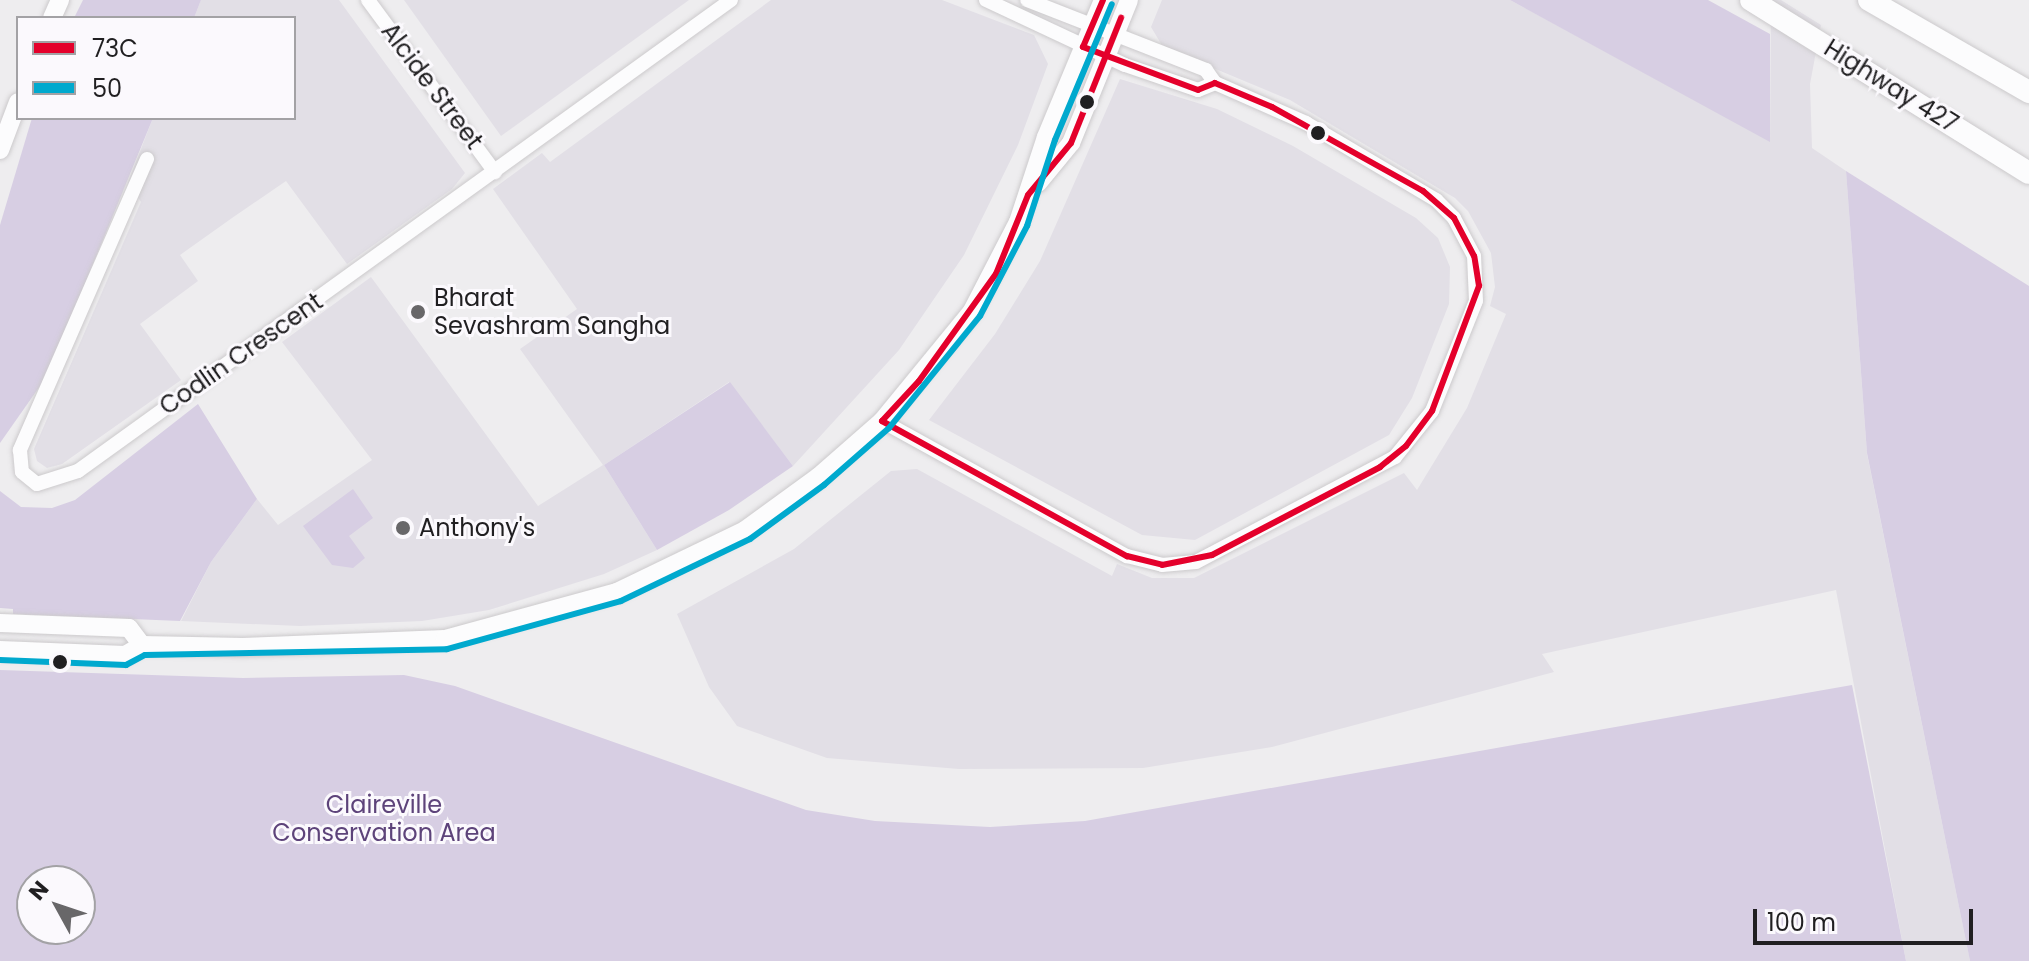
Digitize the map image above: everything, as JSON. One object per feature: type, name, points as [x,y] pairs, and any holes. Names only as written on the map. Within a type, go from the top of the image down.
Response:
[{"type":"highway","name":"Highway 427","points":[[1751,0],[2029,173]]},
{"type":"highway","points":[[1869,0],[2029,92]]},
{"type":"highway","points":[[1894,0],[1919,27]]},
{"type":"main road","points":[[0,650],[125,655],[142,645],[396,644],[445,639],[540,618],[635,585],[745,530],[818,477],[882,421],[972,311],[996,274],[1103,0]]},
{"type":"main road","points":[[1028,195],[1071,143],[1129,0]]},
{"type":"main road","points":[[0,150],[16,107]]},
{"type":"main road","points":[[0,623],[129,628],[142,645]]},
{"type":"street","name":"Alcide Street","points":[[368,0],[495,172]]},
{"type":"street","name":"Codlin Crescent","points":[[147,159],[20,450],[22,472],[37,484],[78,471],[731,0]]},
{"type":"street","points":[[986,0],[1106,57],[1198,90],[1215,83]]},
{"type":"street","points":[[882,421],[1127,556],[1162,565],[1212,555],[1395,457],[1432,411],[1476,301],[1478,271],[1469,243],[1447,209],[1423,191],[1306,123],[1215,83],[1206,70],[1027,0]]},
{"type":"shaded area","points":[[201,0],[339,0],[465,173],[452,189],[347,264],[286,181],[232,218],[180,255],[198,281],[140,324],[181,380],[62,464],[47,468],[37,461],[34,449],[141,202],[128,182],[152,120],[296,120],[296,16],[195,16]]},
{"type":"shaded area","points":[[404,0],[689,0],[501,136]]},
{"type":"shaded area","points":[[771,0],[942,0],[1034,35],[1048,64],[1018,145],[964,255],[899,350],[793,466],[729,382],[604,465],[657,550],[604,574],[489,610],[422,621],[300,626],[181,621],[211,562],[257,499],[278,525],[372,460],[282,342],[371,277],[538,506],[603,465],[520,349],[577,309],[493,189],[542,153],[550,162]]},
{"type":"shaded area","points":[[1162,0],[1510,0],[1770,141],[1771,0],[1781,0],[1821,25],[1810,84],[1812,148],[1846,171],[1867,454],[1970,961],[1906,961],[1836,590],[1542,654],[1554,672],[1272,747],[1143,768],[959,769],[827,758],[737,726],[709,687],[677,614],[794,549],[891,471],[917,469],[1112,576],[1117,564],[1152,578],[1194,578],[1404,473],[1417,490],[1467,408],[1506,314],[1490,306],[1495,287],[1491,253],[1468,211],[1455,198],[1290,100],[1163,47],[1151,27]]},
{"type":"shaded area","points":[[1120,79],[1217,109],[1293,146],[1416,218],[1438,238],[1450,267],[1449,304],[1412,398],[1389,435],[1195,540],[1142,535],[929,420],[995,334],[1040,261]]},
{"type":"green space","points":[[83,0],[201,0],[195,16],[75,16]]},
{"type":"green space","points":[[1510,0],[1708,0],[1770,34],[1770,142]]},
{"type":"green space","points":[[31,120],[152,120],[47,376],[0,443],[0,225]]},
{"type":"green space","points":[[1846,171],[2029,286],[2029,961],[1970,961],[1867,453]]},
{"type":"green space","points":[[730,382],[793,466],[729,510],[657,550],[604,465]]},
{"type":"green space","points":[[198,404],[257,499],[211,562],[180,621],[13,614],[13,609],[0,608],[0,491],[21,507],[52,508],[75,500]]},
{"type":"green space","points":[[353,489],[373,518],[349,536],[365,558],[353,568],[332,565],[303,526]]},
{"type":"green space","name":"Claireville Conservation Area","points":[[0,670],[243,678],[404,675],[455,686],[806,810],[875,821],[990,827],[1085,821],[1852,685],[1906,961],[0,961]]},
{"type":"transit line","name":"73C","points":[[882,421],[1127,556],[1162,565],[1212,555],[1380,467],[1406,446],[1432,411],[1479,286],[1474,256],[1454,218],[1423,191],[1272,107],[1215,83],[1198,90],[1083,47],[1103,0]]},
{"type":"transit line","name":"50","points":[[0,660],[126,665],[145,655],[447,649],[621,601],[750,539],[824,485],[889,428],[980,316],[1027,226],[1055,140],[1112,4]]},
{"type":"transit line","name":"73C","points":[[882,421],[919,381],[996,274],[1028,195],[1071,143],[1121,18]]},
{"type":"place","name":"Bharat Sevashram Sangha","points":[[418,312]]},
{"type":"place","name":"Anthony's","points":[[403,528]]}]
